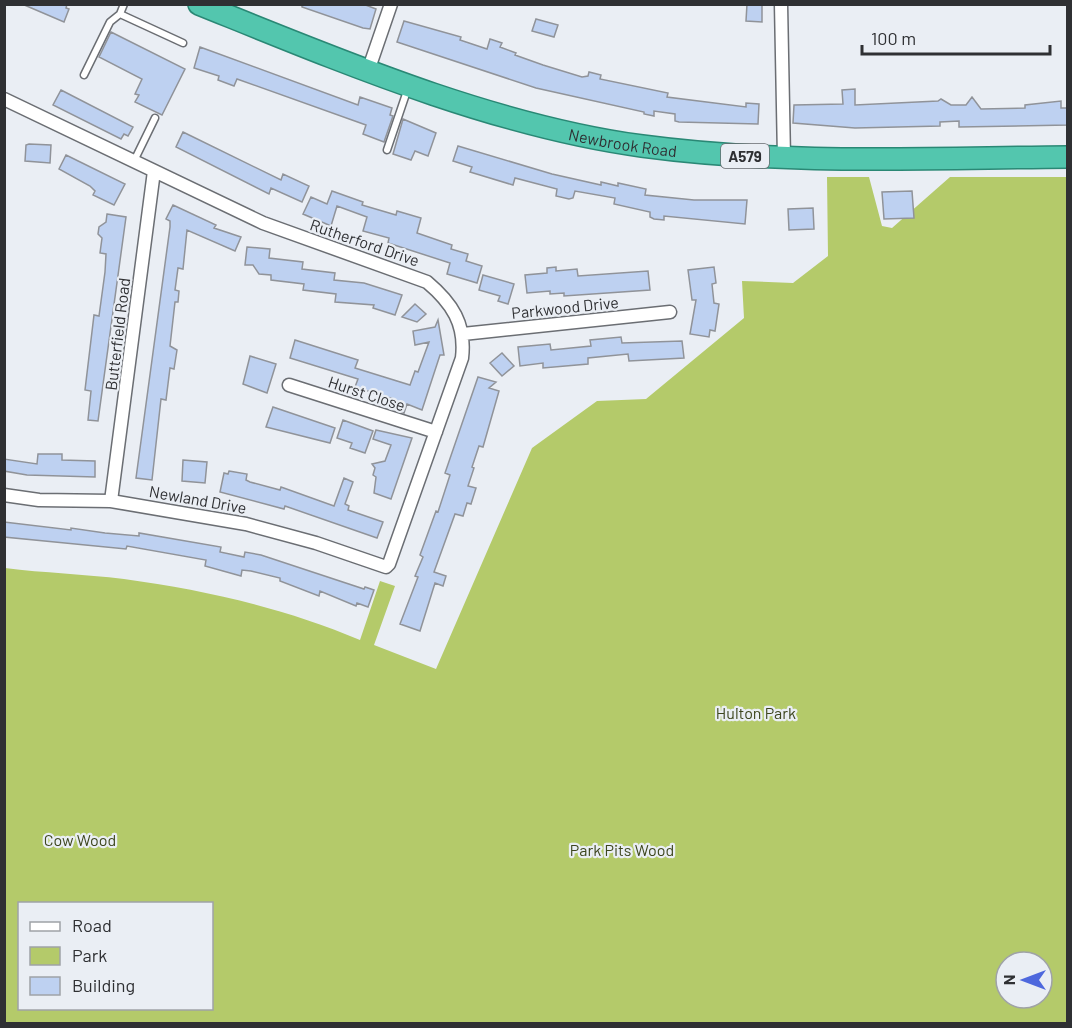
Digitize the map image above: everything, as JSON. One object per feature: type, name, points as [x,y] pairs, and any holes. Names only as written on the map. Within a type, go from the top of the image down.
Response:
[{"type":"highway","name":"Newbrook Road","points":[[199,4],[409,85],[521,120],[641,146],[784,158],[1068,157]]},
{"type":"street","points":[[368,70],[392,4]]},
{"type":"street","points":[[781,4],[784,158]]},
{"type":"street","name":"Rutherford Drive","points":[[4,99],[294,236],[427,282],[450,305],[458,318],[463,334],[462,358],[389,564],[380,567]]},
{"type":"street","name":"Butterfield Road","points":[[111,501],[154,171]]},
{"type":"street","name":"Parkwood Drive","points":[[463,334],[670,311]]},
{"type":"street","name":"Hurst Close","points":[[290,384],[435,432]]},
{"type":"street","name":"Newland Drive","points":[[4,495],[50,500],[111,501],[246,524],[316,543],[380,567]]},
{"type":"lane","points":[[84,75],[110,22],[120,14],[124,4]]},
{"type":"lane","points":[[120,14],[183,43]]},
{"type":"lane","points":[[387,150],[409,85]]},
{"type":"lane","points":[[134,161],[155,118]]},
{"type":"green space","name":"Hulton Park","points":[[827,177],[869,177],[882,226],[892,228],[950,177],[1067,177],[1067,1023],[5,1024],[5,568],[124,579],[214,595],[273,610],[360,640],[380,581],[395,586],[374,645],[436,669],[532,448],[597,401],[646,399],[744,318],[742,281],[793,283],[828,256]]},
{"type":"building","points":[[22,4],[67,4],[66,8],[69,9],[64,22]]},
{"type":"building","points":[[302,4],[363,4],[376,9],[370,29],[302,7]]},
{"type":"building","points":[[747,4],[762,4],[762,22],[746,21]]},
{"type":"building","points":[[536,19],[558,25],[554,37],[532,31]]},
{"type":"building","points":[[404,21],[461,37],[460,40],[487,49],[490,39],[502,43],[500,47],[516,53],[515,55],[543,65],[582,77],[588,76],[589,72],[601,75],[600,79],[668,93],[667,97],[746,107],[746,103],[759,104],[758,124],[679,122],[675,121],[675,114],[654,111],[654,116],[536,88],[397,42]]},
{"type":"building","points":[[111,32],[185,69],[162,115],[135,102],[139,95],[135,94],[142,79],[99,57]]},
{"type":"building","points":[[200,47],[358,105],[360,97],[392,108],[390,115],[393,116],[384,142],[363,134],[366,125],[237,79],[234,86],[218,80],[219,76],[194,68]]},
{"type":"building","points":[[855,89],[855,105],[941,99],[951,105],[966,105],[972,97],[981,109],[1025,108],[1025,105],[1061,101],[1061,108],[1068,108],[1068,125],[959,127],[959,121],[940,122],[940,126],[855,128],[793,123],[794,105],[843,104],[842,90]]},
{"type":"building","points":[[61,90],[133,127],[128,136],[124,134],[121,139],[53,105]]},
{"type":"building","points":[[403,119],[436,133],[428,156],[415,151],[411,160],[393,154]]},
{"type":"building","points":[[183,132],[281,180],[283,174],[309,186],[302,202],[271,188],[269,194],[176,147]]},
{"type":"building","points":[[26,145],[51,145],[50,163],[25,161]]},
{"type":"building","points":[[458,146],[552,174],[601,185],[601,182],[618,186],[618,183],[646,189],[645,195],[694,200],[747,200],[745,224],[664,216],[664,220],[654,219],[650,217],[650,212],[614,204],[615,198],[575,191],[573,198],[569,199],[556,196],[557,189],[515,178],[513,185],[470,172],[472,167],[453,161]]},
{"type":"building","points":[[66,155],[125,184],[114,205],[93,195],[95,191],[90,186],[59,169]]},
{"type":"building","points":[[332,191],[363,202],[362,205],[396,215],[397,211],[421,218],[417,233],[452,245],[451,249],[468,254],[466,261],[482,266],[477,283],[447,274],[450,263],[388,243],[389,238],[363,231],[367,217],[337,206],[331,226],[303,214],[311,197],[327,204]]},
{"type":"building","points":[[912,191],[914,218],[884,219],[882,192]]},
{"type":"building","points":[[173,205],[216,225],[214,228],[241,237],[235,251],[187,230],[183,269],[178,268],[175,290],[179,291],[178,302],[175,302],[170,346],[177,350],[174,369],[170,368],[166,400],[161,399],[152,480],[136,478],[170,227],[170,221],[166,219]]},
{"type":"building","points":[[813,208],[814,229],[789,230],[788,209]]},
{"type":"building","points":[[107,214],[126,217],[98,421],[88,420],[91,391],[85,390],[94,315],[99,316],[105,272],[106,254],[100,253],[102,238],[98,234],[99,227],[106,222]]},
{"type":"building","points":[[247,247],[270,249],[269,258],[303,262],[302,269],[335,273],[334,280],[364,283],[402,295],[395,315],[373,308],[374,305],[335,302],[336,294],[303,290],[304,284],[271,280],[271,275],[259,274],[253,265],[245,265]]},
{"type":"building","points":[[556,267],[556,271],[577,269],[578,276],[648,271],[650,290],[564,296],[564,293],[550,294],[550,291],[527,293],[525,275],[547,273],[547,268]]},
{"type":"building","points":[[714,267],[716,283],[712,284],[714,303],[719,304],[715,331],[710,330],[709,337],[690,334],[696,300],[692,300],[688,270]]},
{"type":"building","points":[[483,275],[514,284],[508,304],[498,301],[500,296],[479,290]]},
{"type":"building","points":[[415,304],[426,314],[417,322],[402,317]]},
{"type":"building","points":[[438,320],[444,355],[440,355],[422,410],[407,404],[404,413],[401,412],[393,399],[355,387],[358,379],[290,358],[295,340],[358,360],[355,368],[410,385],[415,371],[418,372],[429,342],[415,345],[413,331],[435,327]]},
{"type":"building","points":[[621,337],[622,343],[682,341],[684,358],[629,361],[628,354],[588,358],[588,364],[543,368],[543,363],[520,366],[518,347],[550,344],[551,350],[591,346],[590,340]]},
{"type":"building","points":[[502,353],[514,366],[502,376],[490,363]]},
{"type":"building","points":[[250,356],[276,364],[267,393],[243,384]]},
{"type":"building","points":[[478,377],[496,382],[489,388],[499,391],[483,447],[479,446],[472,467],[474,468],[468,486],[476,488],[471,504],[467,503],[463,516],[455,514],[434,572],[446,576],[443,586],[435,583],[420,631],[400,624],[418,577],[415,576],[423,557],[420,555],[436,511],[438,512],[450,475],[445,473]]},
{"type":"building","points":[[273,407],[335,428],[330,443],[266,427]]},
{"type":"building","points":[[343,420],[373,431],[365,453],[350,448],[352,443],[337,438]]},
{"type":"building","points":[[376,430],[412,438],[391,499],[374,493],[376,477],[373,475],[375,468],[372,464],[385,461],[391,445],[373,439]]},
{"type":"building","points":[[38,454],[62,454],[62,460],[95,461],[95,477],[27,475],[4,471],[4,459],[37,464]]},
{"type":"building","points":[[183,460],[207,462],[205,483],[182,481]]},
{"type":"building","points":[[229,471],[247,474],[246,480],[250,482],[280,490],[281,487],[334,506],[344,478],[353,482],[345,504],[349,506],[348,510],[383,522],[377,538],[285,506],[284,509],[220,492],[224,473],[228,474]]},
{"type":"building","points":[[4,522],[139,536],[139,533],[221,547],[220,552],[244,557],[245,552],[261,555],[364,589],[365,587],[374,590],[368,607],[357,603],[356,606],[320,591],[319,596],[280,581],[280,578],[242,570],[241,576],[205,566],[206,560],[127,546],[126,549],[4,537]]},
{"type":"park label","name":"Cow Wood","points":[[80,839]]},
{"type":"park label","name":"Park Pits Wood","points":[[622,849]]}]
